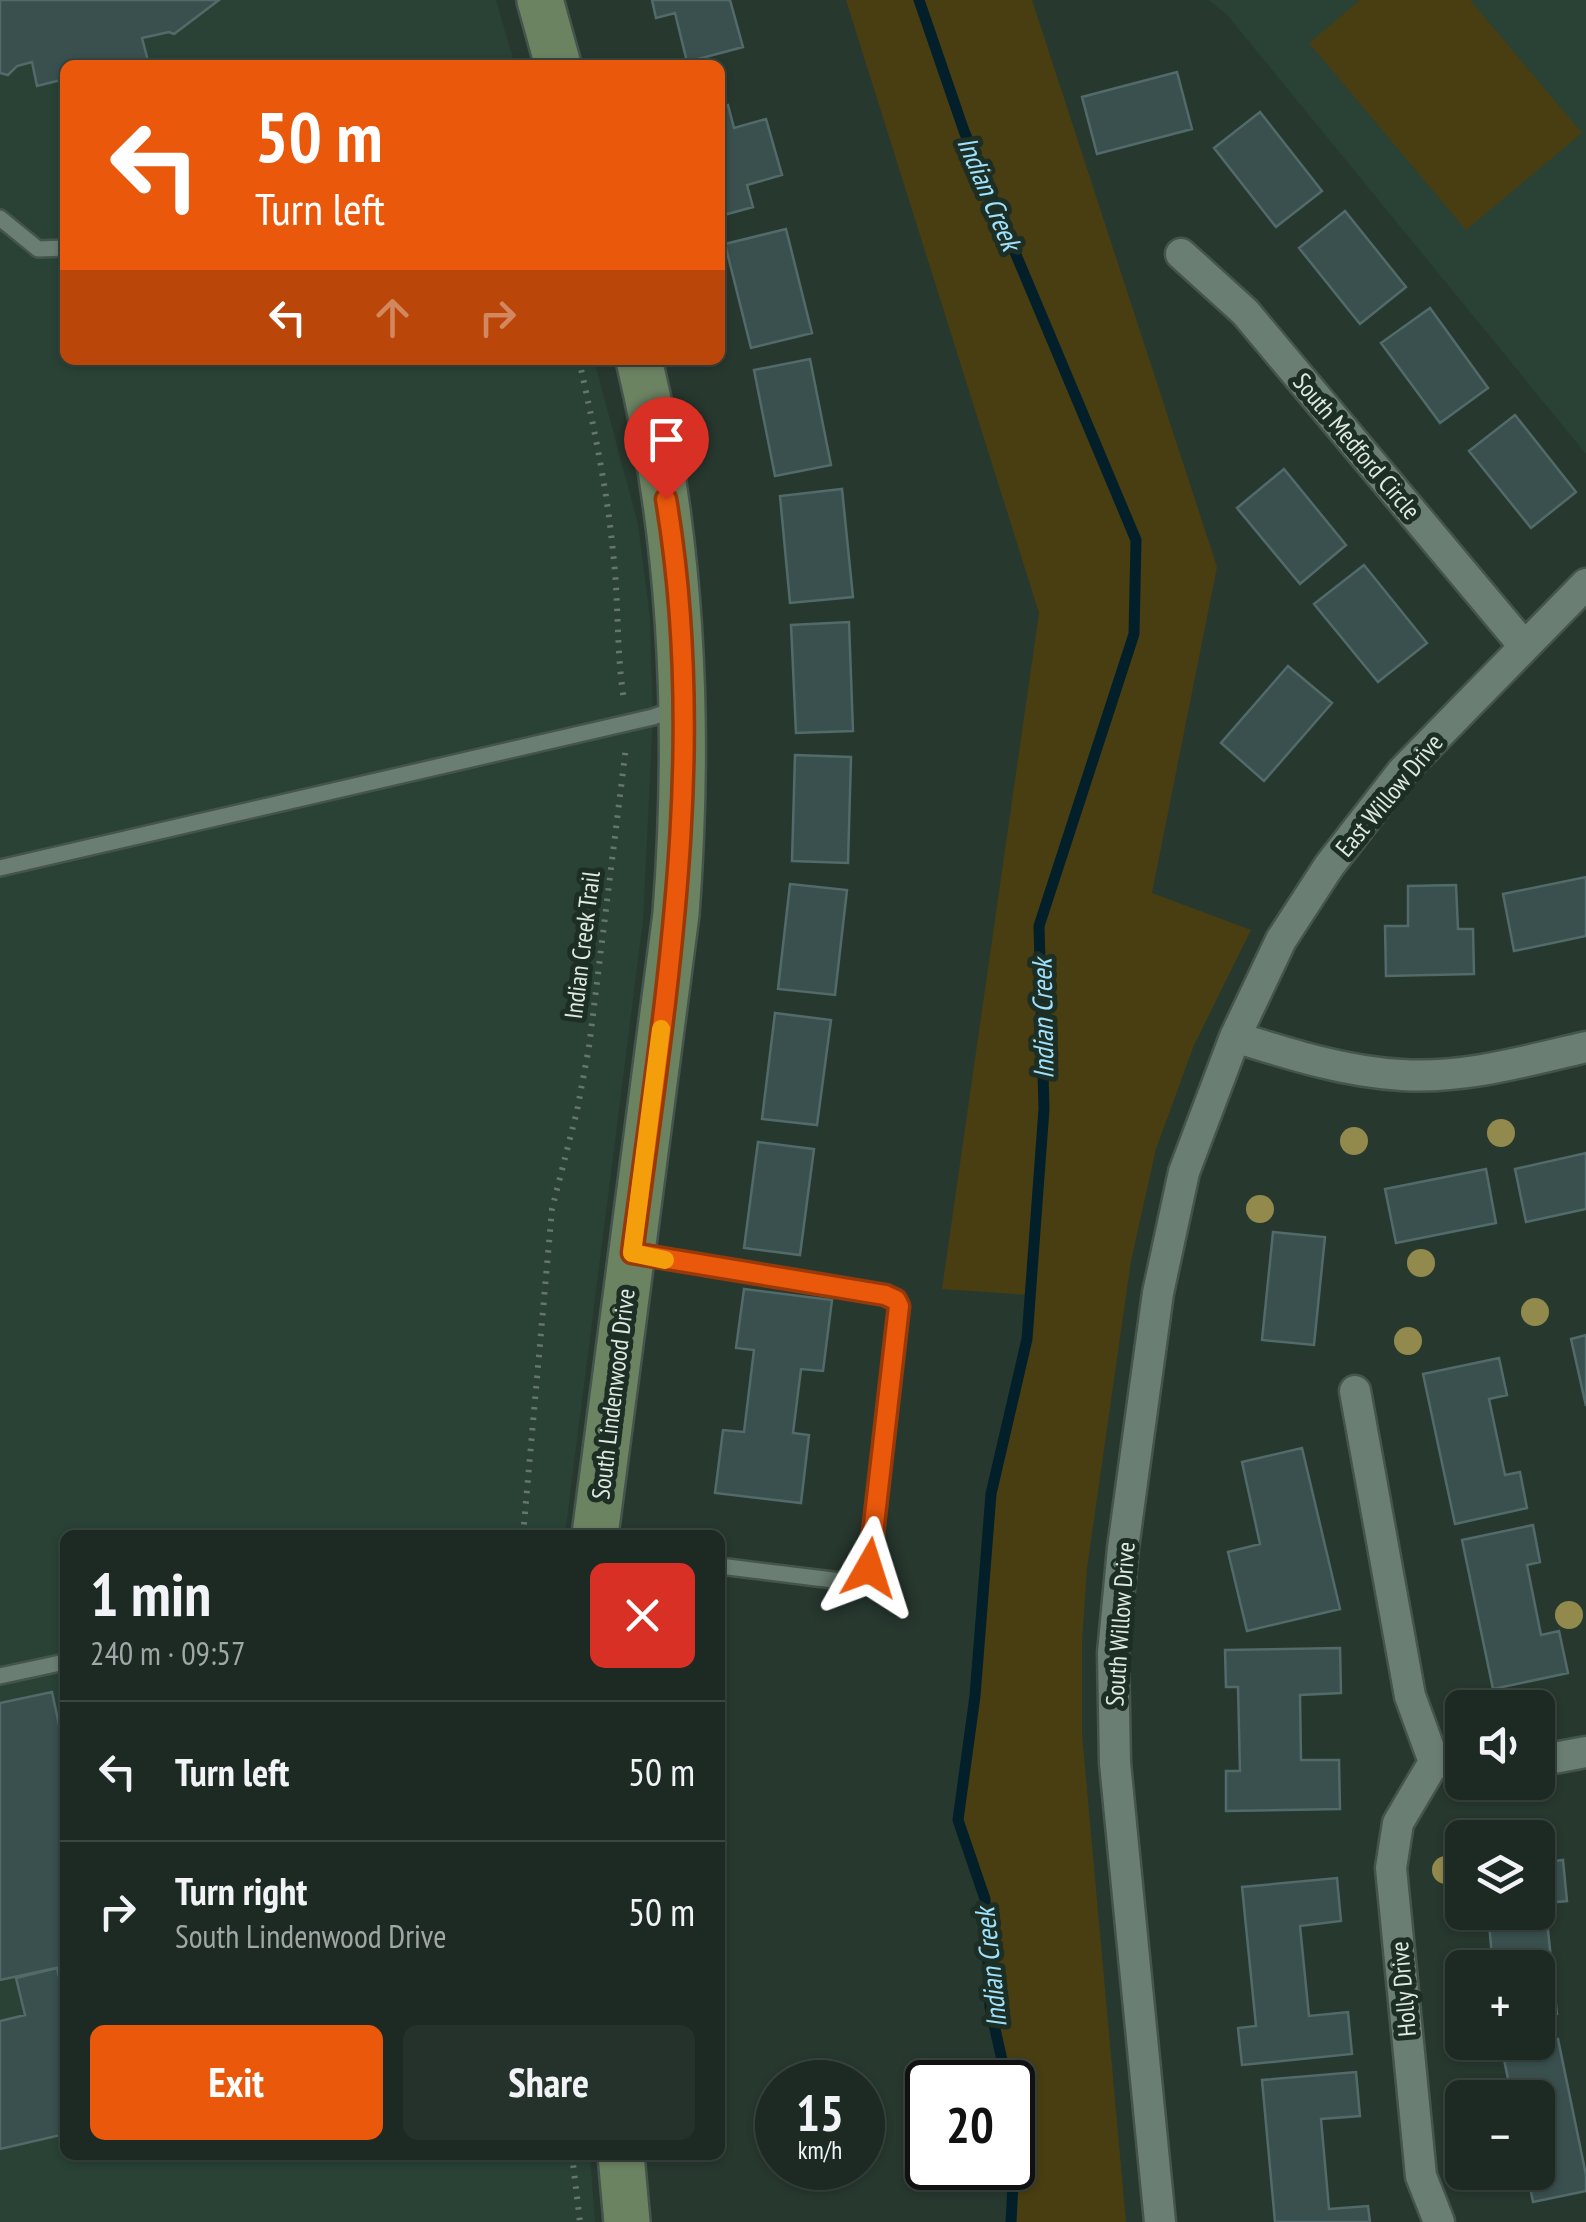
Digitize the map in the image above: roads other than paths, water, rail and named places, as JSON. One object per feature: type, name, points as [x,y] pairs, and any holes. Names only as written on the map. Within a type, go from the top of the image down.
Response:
[{"type":"street","points":[[540,0],[557,60]]},
{"type":"street","name":"South Medford Circle","points":[[1182,254],[1246,312],[1524,646]]},
{"type":"street","name":"South Lindenwood Drive","points":[[596,1530],[676,914],[684,819],[684,706],[672,534],[640,365]]},
{"type":"street","name":"East Willow Drive","points":[[1235,1038],[1281,940],[1328,866],[1402,772],[1586,584]]},
{"type":"street","points":[[1235,1038],[1331,1064],[1402,1075],[1466,1073],[1586,1047]]},
{"type":"street","name":"South Willow Drive","points":[[1160,2222],[1115,1763],[1113,1652],[1158,1292],[1184,1172],[1235,1038]]},
{"type":"street","name":"Holly Drive","points":[[1355,1391],[1410,1696],[1445,1758]]},
{"type":"street","points":[[1555,1758],[1586,1752]]},
{"type":"street","name":"Holly Drive","points":[[1439,2222],[1420,2176],[1391,1868],[1398,1823],[1445,1767]]},
{"type":"street","points":[[621,2160],[627,2222]]},
{"type":"lane","points":[[0,218],[38,249],[60,248]]},
{"type":"lane","points":[[0,868],[626,724],[684,706]]},
{"type":"lane","points":[[632,1253],[885,1295],[899,1306],[869,1568],[856,1578],[841,1581],[725,1567]]},
{"type":"lane","points":[[0,1676],[60,1663]]},
{"type":"waterway","name":"Indian Creek","points":[[919,0],[964,131],[1136,540],[1134,634],[1039,926],[1044,1109],[1027,1339],[991,1494],[975,1696],[958,1820],[985,1899],[990,2007],[1002,2060]]},
{"type":"waterway","name":"Indian Creek","points":[[1011,2222],[1013,2190]]}]
